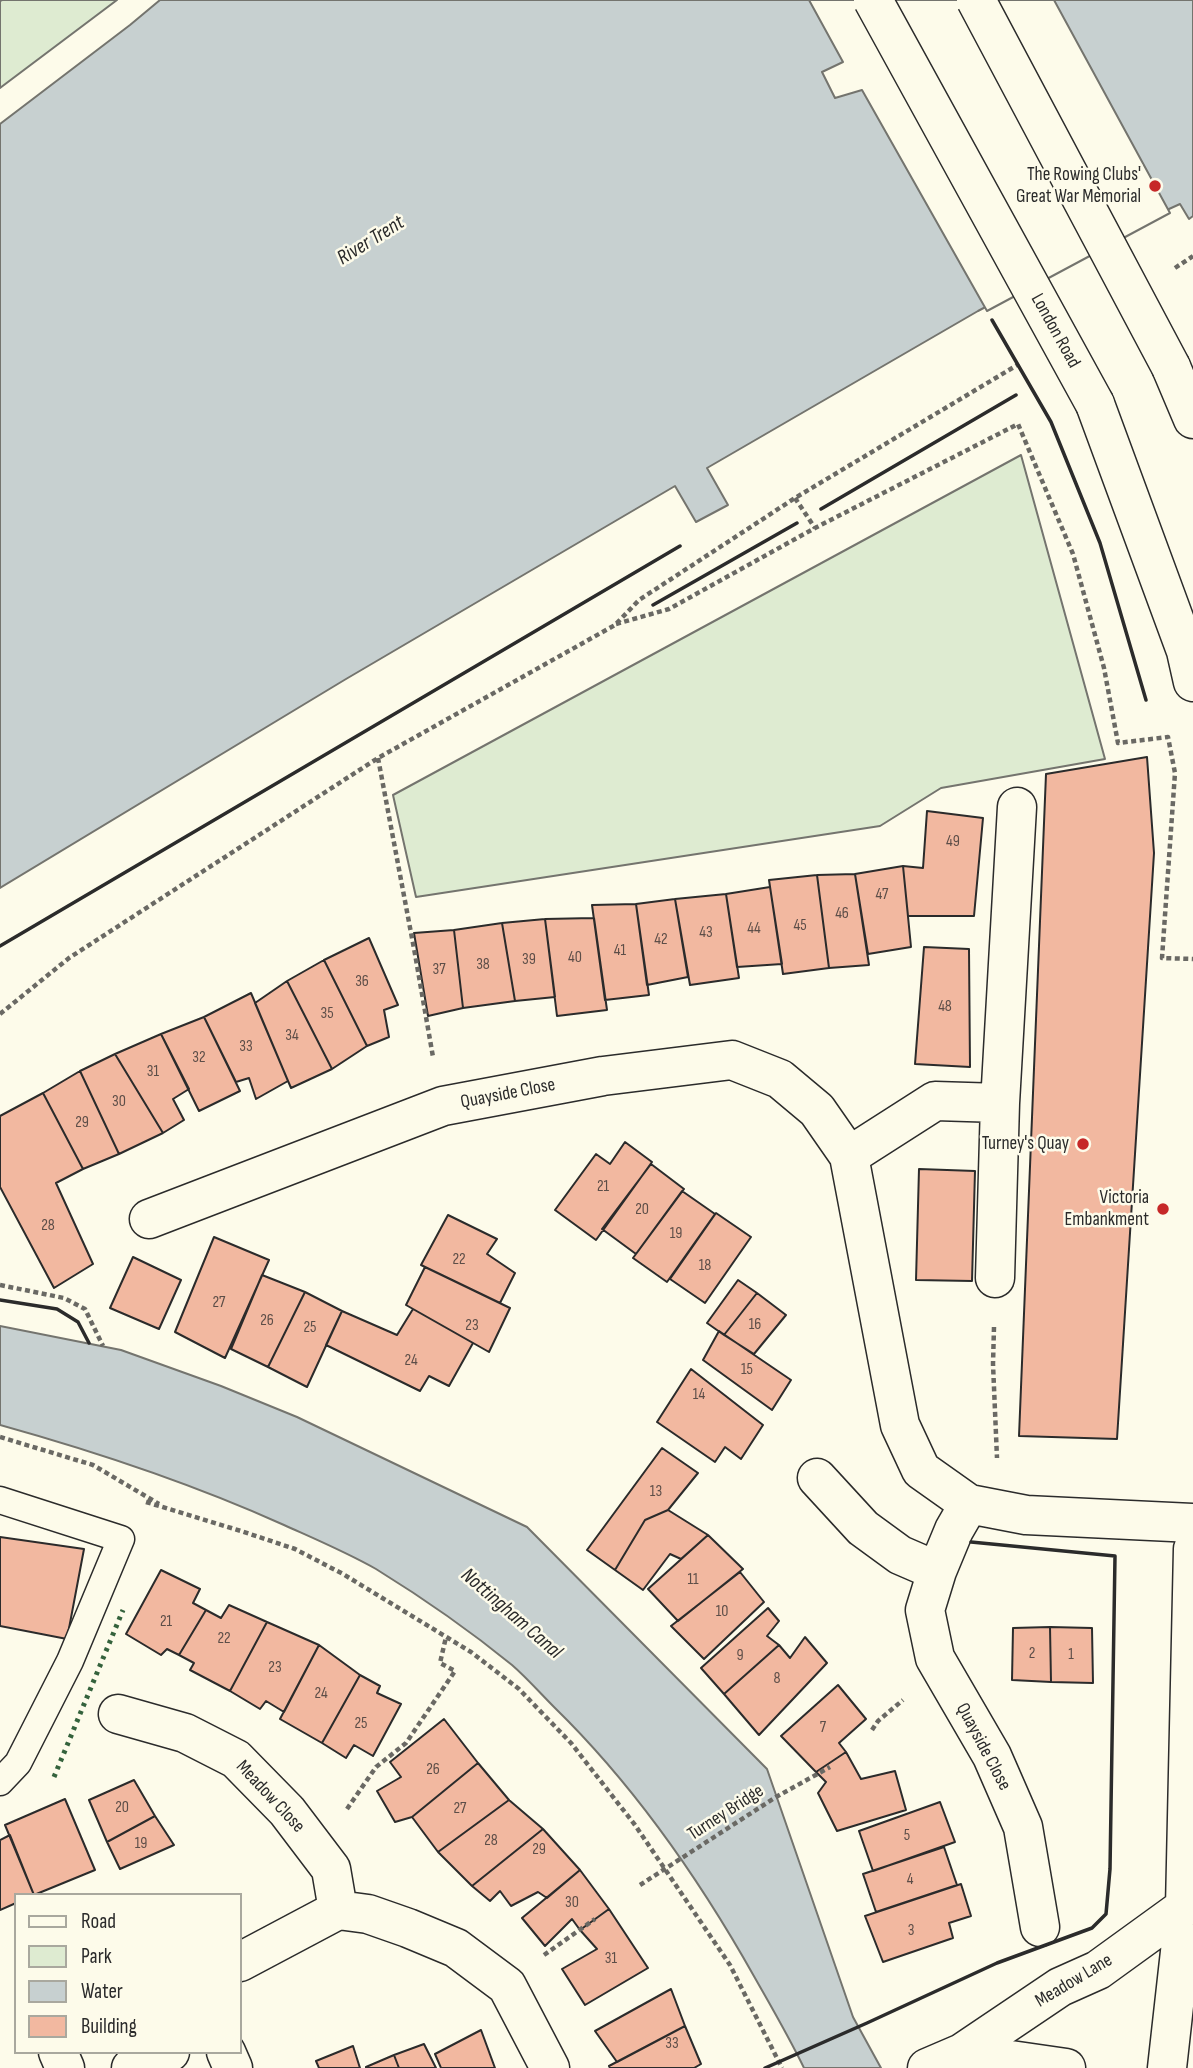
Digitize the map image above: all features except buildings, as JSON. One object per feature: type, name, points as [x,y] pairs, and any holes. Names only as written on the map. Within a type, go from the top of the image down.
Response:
[{"type":"street","name":"London Road","points":[[873,0],[1095,404],[1186,651],[1193,682]]},
{"type":"street","points":[[976,0],[1171,367],[1193,419]]},
{"type":"street","points":[[995,1278],[1000,1103],[1017,807]]},
{"type":"street","name":"Quayside Close","points":[[149,1219],[443,1106],[603,1076],[732,1060],[780,1079],[817,1110],[849,1156],[900,1425],[921,1471],[985,1508],[1026,1515],[1193,1523]]},
{"type":"street","points":[[849,1156],[935,1101],[1000,1103]]},
{"type":"street","points":[[817,1478],[863,1528],[900,1555],[937,1571]]},
{"type":"street","name":"Quayside Close","points":[[985,1508],[954,1531],[925,1609],[935,1658],[992,1756],[1023,1827],[1041,1927]]},
{"type":"street","points":[[1167,2068],[1185,1907],[1193,1549]]},
{"type":"street","name":"Meadow Close","points":[[118,1714],[185,1733],[236,1759],[287,1811],[331,1869],[338,1910]]},
{"type":"street","name":"Meadow Lane","points":[[927,2068],[962,2053],[1060,1987],[1097,1970],[1185,1907]]},
{"type":"street","points":[[242,1961],[338,1910],[368,1914],[456,1948],[507,1986],[550,2068]]},
{"type":"street","points":[[962,2053],[1066,2068]]},
{"type":"street","points":[[131,2068],[165,2054]]},
{"type":"lane","points":[[0,1500],[121,1539],[69,1661],[18,1763],[0,1782]]},
{"type":"path","points":[[1169,271],[1193,257]]},
{"type":"path","points":[[615,625],[639,600],[794,498],[1027,359]]},
{"type":"path","points":[[0,1014],[69,958],[377,758],[615,625],[669,609],[815,528],[1018,424],[1073,554],[1104,668],[1118,743],[1168,737],[1175,773],[1162,958],[1193,959]]},
{"type":"path","points":[[794,498],[815,528]]},
{"type":"path","points":[[377,758],[443,1106]]},
{"type":"path","points":[[985,1508],[995,1278]]},
{"type":"path","points":[[0,1285],[64,1298],[85,1308],[103,1346]]},
{"type":"path","points":[[0,1437],[93,1465],[167,1508]]},
{"type":"path","points":[[141,1501],[295,1549],[343,1574],[471,1652],[519,1689],[571,1743],[635,1825],[730,1965],[782,2068]]},
{"type":"path","points":[[317,1851],[376,1767],[406,1742],[455,1671],[440,1663],[446,1637]]},
{"type":"path","name":"Turney Bridge","points":[[640,1885],[776,1797],[830,1767]]},
{"type":"path","points":[[507,1986],[595,1919]]},
{"type":"green space","points":[[2,0],[117,0],[0,88]]},
{"type":"green space","points":[[1021,455],[1105,759],[941,788],[880,826],[416,897],[393,795]]},
{"type":"water","name":"River Trent","points":[[160,0],[1193,0],[1193,216],[1189,219],[1180,204],[1169,209],[978,311],[707,468],[728,505],[696,522],[675,486],[346,679],[0,888],[0,124]]},
{"type":"water","name":"Nottingham Canal","points":[[0,1326],[121,1350],[221,1386],[297,1417],[527,1527],[767,1769],[853,2017],[881,2068],[804,2068],[712,1905],[639,1802],[584,1737],[523,1675],[462,1627],[376,1569],[284,1525],[144,1470],[0,1425]]},
{"type":"pier","points":[[809,0],[1054,0],[1170,213],[987,311],[862,90],[835,98],[822,72],[843,62]]},
{"type":"hedge","points":[[54,1777],[123,1610]]},
{"type":"wall","points":[[992,320],[1051,422],[1100,543],[1146,700]]},
{"type":"wall","points":[[821,509],[1016,395]]},
{"type":"wall","points":[[653,605],[797,523]]},
{"type":"wall","points":[[0,946],[680,546]]},
{"type":"wall","points":[[0,1300],[57,1309],[78,1322],[89,1343]]},
{"type":"wall","points":[[765,2068],[997,1963],[1092,1928],[1106,1914],[1110,1869],[1115,1556],[971,1542]]},
{"type":"place","name":"The Rowing Clubs' Great War Memorial","points":[[1155,186]]},
{"type":"place","name":"Turney's Quay","points":[[1083,1144]]},
{"type":"place","name":"Victoria Embankment","points":[[1163,1209]]}]
